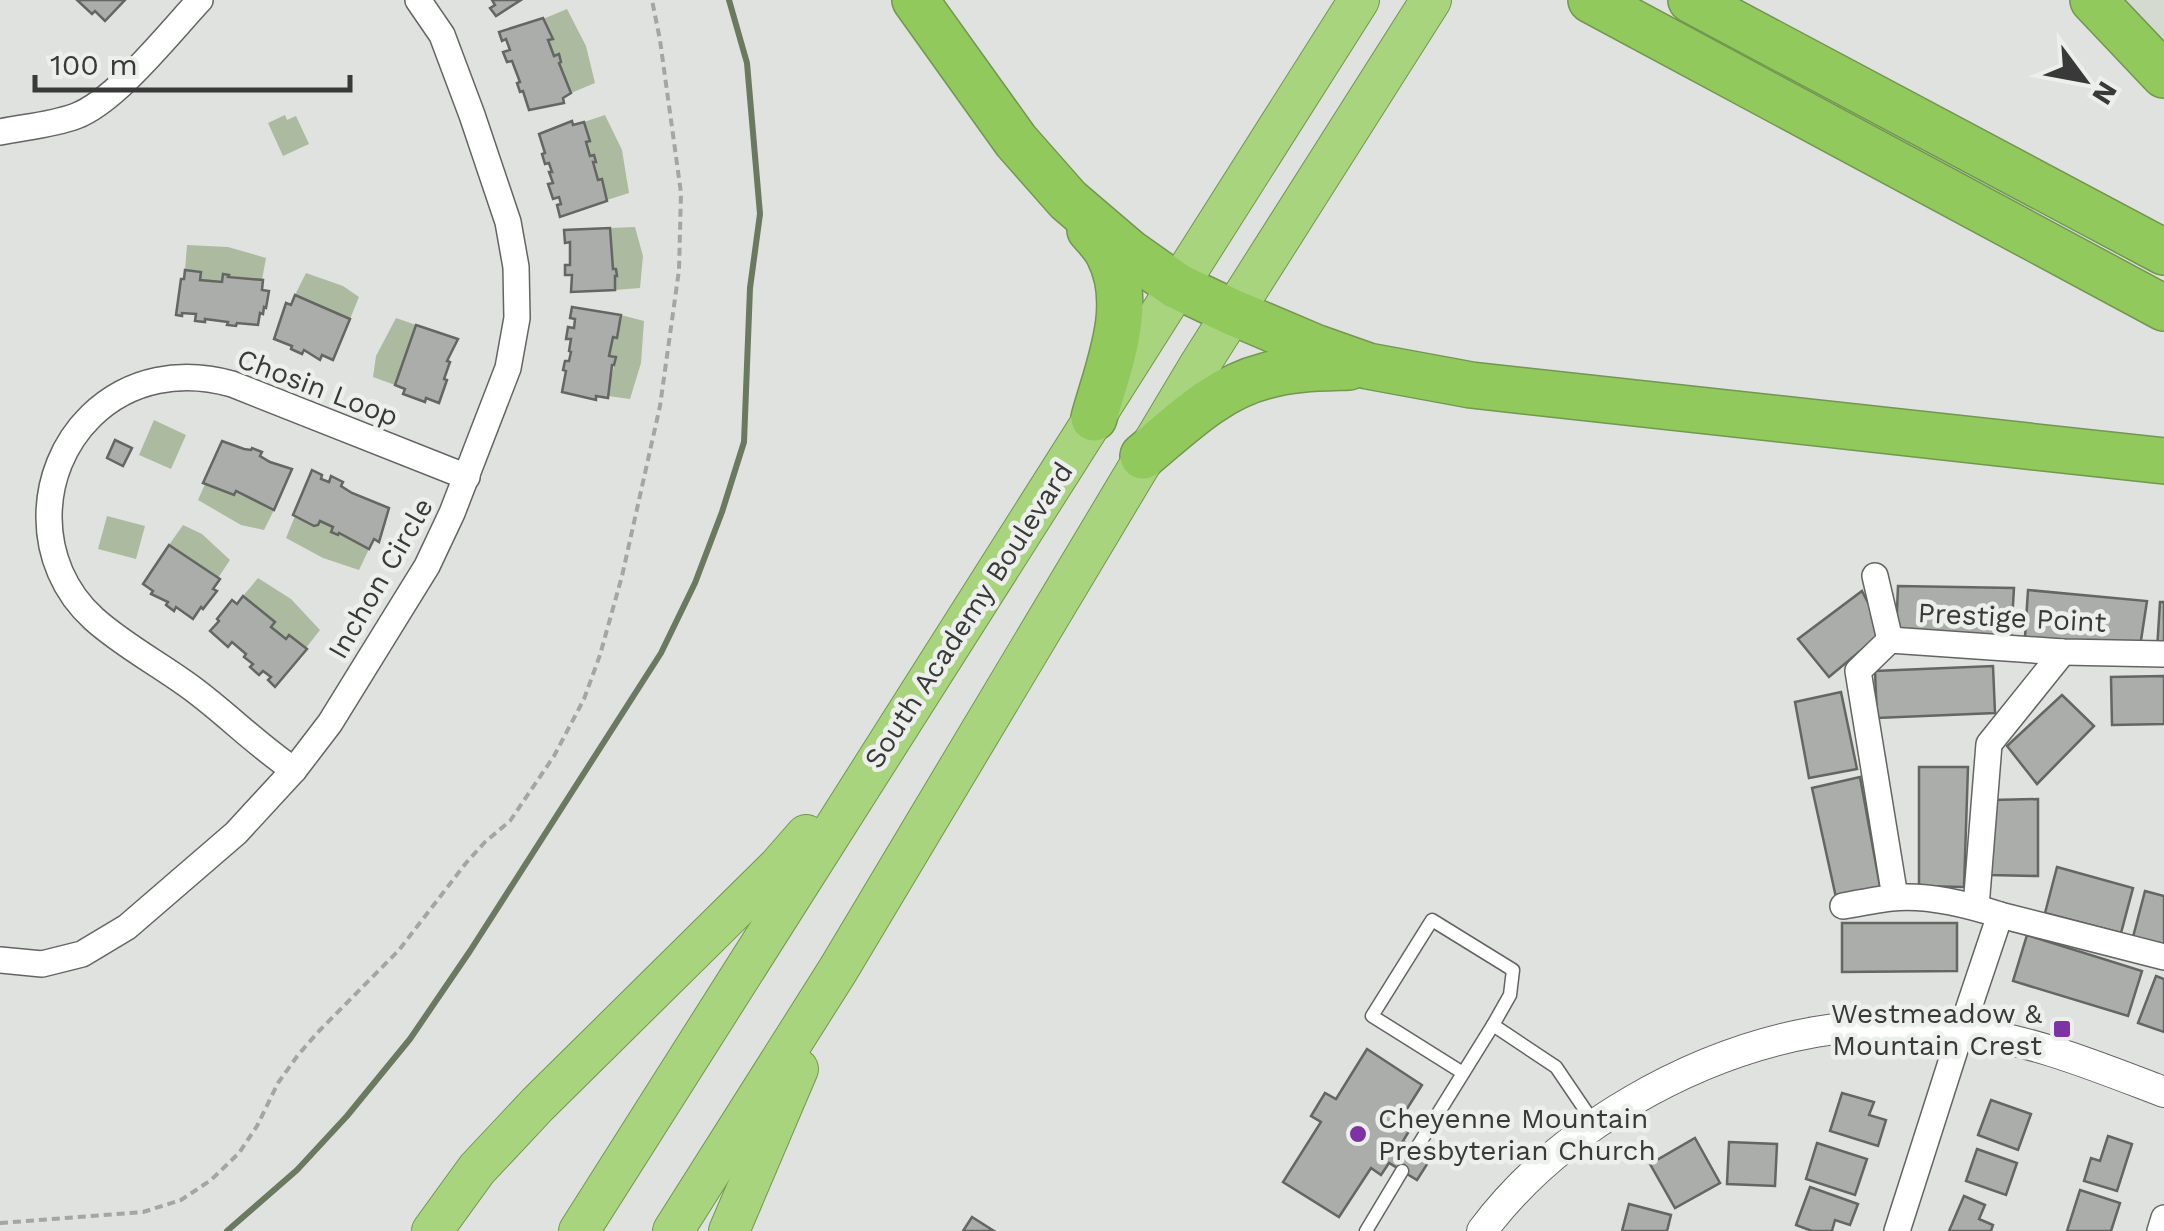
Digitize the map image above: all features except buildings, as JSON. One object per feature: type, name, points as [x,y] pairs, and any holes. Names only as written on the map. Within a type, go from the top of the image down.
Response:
[{"type":"highway","points":[[915,0],[1016,141],[1109,254],[1119,282],[1120,317],[1094,418]]},
{"type":"highway","name":"South Academy Boulevard","points":[[579,1231],[1359,0]]},
{"type":"highway","points":[[1591,0],[2164,308]]},
{"type":"highway","points":[[1691,0],[2164,252]]},
{"type":"highway","points":[[2092,0],[2164,74]]},
{"type":"highway","points":[[673,1231],[838,970],[1143,456],[1428,5]]},
{"type":"highway","points":[[1068,200],[1130,253],[1177,286],[1317,348],[1368,366],[1471,385],[2164,461]]},
{"type":"highway","points":[[1143,456],[1232,388],[1264,376],[1308,368],[1368,366]]},
{"type":"highway","points":[[432,1231],[477,1169],[538,1104],[778,866],[906,712]]},
{"type":"highway","points":[[729,1231],[838,970]]},
{"type":"street","points":[[0,132],[55,122],[90,110],[117,88],[200,0]]},
{"type":"street","name":"Inchon Circle","points":[[0,960],[33,964],[82,954],[116,935],[236,833],[294,770],[330,722],[427,566],[467,477],[508,368],[516,318],[516,267],[509,224],[472,115],[442,36],[418,0]]},
{"type":"street","name":"Chosin Loop","points":[[294,770],[196,691],[94,619],[73,596],[53,552],[48,518],[52,482],[66,448],[90,416],[121,394],[158,380],[196,376],[232,384],[467,477]]},
{"type":"street","points":[[1875,576],[1890,640]]},
{"type":"street","name":"Prestige Point","points":[[1895,897],[1858,671],[1890,640],[2064,652],[2164,654]]},
{"type":"street","points":[[1897,1231],[1960,1031],[1988,911],[1989,744],[2064,652]]},
{"type":"street","points":[[1844,906],[1895,897],[1940,900],[2164,957]]},
{"type":"street","points":[[1482,1231],[1526,1182],[1570,1143],[1626,1103],[1686,1072],[1747,1048],[1817,1031],[1872,1027],[1960,1031],[2051,1051],[2164,1092]]},
{"type":"street","points":[[2160,1231],[2164,1218]]},
{"type":"lane","points":[[1416,1149],[1463,1073],[1493,1024],[1510,995],[1513,970],[1432,920],[1372,1016],[1463,1073]]},
{"type":"lane","points":[[1493,1024],[1556,1067],[1595,1125]]},
{"type":"lane","points":[[1366,1231],[1402,1171]]},
{"type":"path","points":[[0,1222],[143,1212],[180,1200],[211,1180],[239,1153],[278,1083],[298,1056],[399,950],[466,863],[510,821],[554,756],[584,699],[622,576],[660,406],[679,270],[681,193],[652,0]]},
{"type":"shaded area","points":[[2121,0],[2164,0],[2161,42]]},
{"type":"green space","points":[[567,9],[586,46],[595,83],[571,93],[543,19]]},
{"type":"green space","points":[[285,115],[287,120],[296,116],[309,144],[283,156],[268,123]]},
{"type":"green space","points":[[605,115],[622,150],[629,193],[607,200],[590,156],[584,122]]},
{"type":"green space","points":[[635,227],[643,256],[640,288],[615,290],[617,275],[613,269],[610,228]]},
{"type":"green space","points":[[187,245],[228,247],[266,258],[262,280],[223,275],[222,282],[200,280],[201,272],[185,270]]},
{"type":"green space","points":[[306,273],[343,286],[359,297],[350,319],[295,295]]},
{"type":"green space","points":[[621,315],[644,321],[641,363],[630,399],[608,396],[616,357],[609,356]]},
{"type":"green space","points":[[396,318],[416,325],[395,385],[373,377],[376,356]]},
{"type":"green space","points":[[154,420],[186,435],[171,469],[139,455]]},
{"type":"green space","points":[[205,484],[236,491],[274,510],[264,530],[241,525],[198,500]]},
{"type":"green space","points":[[107,516],[145,526],[136,559],[98,549]]},
{"type":"green space","points":[[295,516],[314,526],[320,521],[333,527],[331,532],[369,549],[359,570],[323,558],[286,538]]},
{"type":"green space","points":[[183,525],[202,534],[230,560],[218,578],[169,545]]},
{"type":"green space","points":[[258,578],[291,599],[320,630],[306,648],[271,627],[274,621],[243,596]]},
{"type":"waterway","points":[[227,1231],[297,1170],[410,1039],[661,653],[695,583],[744,442],[750,288],[760,214],[747,63],[729,0]]},
{"type":"place","name":"Westmeadow & Mountain Crest","points":[[2062,1029]]},
{"type":"place","name":"Cheyenne Mountain Presbyterian Church","points":[[1358,1134]]}]
